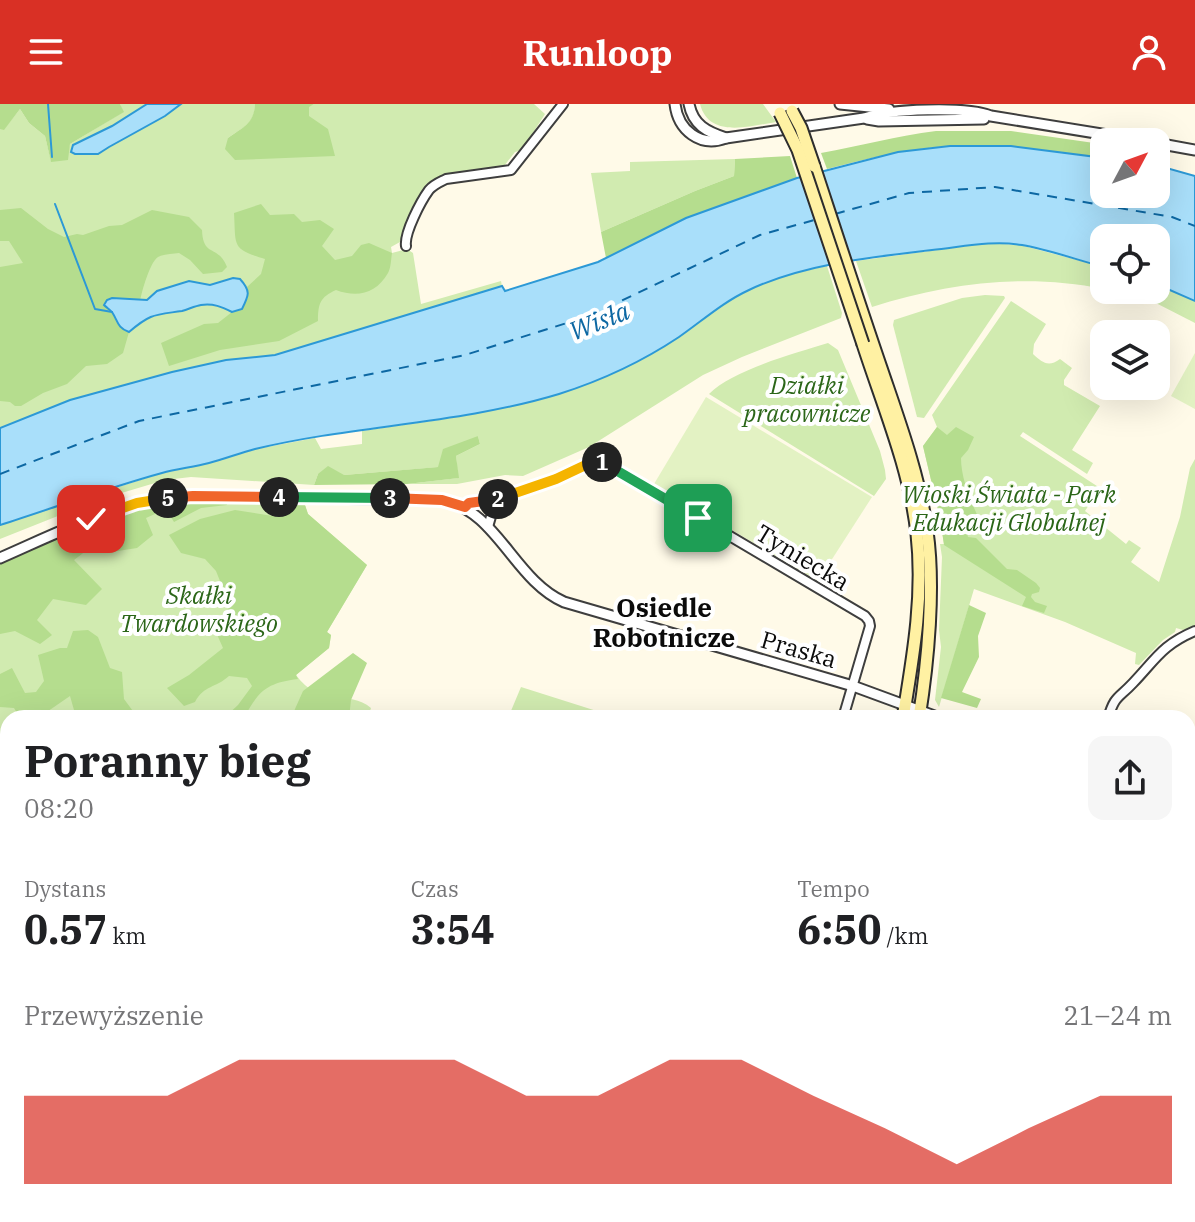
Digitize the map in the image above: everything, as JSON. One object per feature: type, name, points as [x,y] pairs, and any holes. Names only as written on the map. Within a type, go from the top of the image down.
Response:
[{"type":"main road","points":[[784,108],[916,475],[928,534],[930,566],[926,673],[921,710]]},
{"type":"main road","points":[[867,343],[904,472],[917,532],[919,603],[904,710]]},
{"type":"street","points":[[406,246],[407,233],[430,190],[437,183],[511,170],[563,104]]},
{"type":"street","points":[[675,104],[679,120],[689,134],[708,141],[913,111],[960,111],[1090,132]]},
{"type":"street","points":[[689,104],[694,119],[701,127],[726,138]]},
{"type":"street","points":[[840,104],[913,111]]},
{"type":"street","points":[[864,118],[879,121],[968,120],[991,116]]},
{"type":"street","points":[[1170,145],[1195,150]]},
{"type":"street","name":"Tyniecka","points":[[0,558],[114,510],[161,498],[421,499],[451,502],[465,507],[469,503],[496,499],[556,479],[601,461],[865,616],[869,621],[853,686]]},
{"type":"street","points":[[488,527],[496,499]]},
{"type":"street","name":"Praska","points":[[465,507],[488,527],[537,585],[556,599],[853,686],[913,710]]},
{"type":"street","points":[[1111,710],[1115,699],[1132,685],[1155,657],[1177,639],[1195,631]]},
{"type":"street","points":[[846,710],[853,686]]},
{"type":"green space","points":[[0,104],[120,104],[124,112],[70,144],[68,160],[51,162],[45,136],[29,123],[20,109],[4,130],[0,129]]},
{"type":"green space","points":[[120,104],[147,104],[73,145],[71,153],[98,154],[181,104],[255,104],[250,121],[228,138],[309,117],[309,106],[314,104],[534,104],[545,114],[522,150],[515,152],[504,166],[457,172],[434,180],[419,200],[400,242],[391,247],[392,253],[407,249],[413,253],[421,304],[501,281],[502,286],[265,358],[226,360],[70,400],[0,428],[0,129],[4,129],[20,109],[29,123],[45,136],[51,161],[68,150],[70,144],[123,112]]},
{"type":"green space","points":[[255,104],[314,104],[309,107],[309,116],[328,129],[335,156],[235,160],[225,149],[228,138],[250,121]]},
{"type":"green space","points":[[700,104],[763,104],[776,122],[732,128],[721,126],[705,115]]},
{"type":"green space","points":[[936,131],[1011,131],[1090,142],[1090,156],[967,145],[902,152],[827,169],[821,153]]},
{"type":"green space","points":[[790,156],[797,178],[686,218],[606,258],[601,232],[734,176],[735,159]]},
{"type":"green space","points":[[735,159],[734,176],[601,232],[591,173],[630,171],[630,162]]},
{"type":"green space","points":[[261,204],[270,215],[294,214],[302,222],[320,220],[334,229],[322,246],[335,260],[352,256],[361,245],[369,243],[392,253],[388,273],[372,290],[351,294],[336,290],[326,295],[321,302],[318,321],[279,341],[220,350],[169,366],[161,343],[204,324],[218,323],[232,312],[242,309],[248,297],[247,287],[261,274],[265,259],[246,252],[238,245],[234,213]]},
{"type":"green space","points":[[21,208],[64,237],[122,225],[152,210],[189,217],[202,230],[208,248],[219,255],[227,267],[222,272],[203,274],[179,253],[158,257],[149,270],[140,301],[112,298],[117,323],[129,332],[123,353],[107,364],[86,366],[67,384],[15,406],[0,401],[0,267],[23,263],[9,241],[0,241],[0,210]]},
{"type":"green space","points":[[988,243],[1020,245],[1090,263],[1090,287],[1045,282],[987,283],[929,292],[872,307],[856,261]]},
{"type":"green space","points":[[827,266],[841,318],[703,375],[589,447],[523,476],[505,475],[457,484],[407,484],[458,478],[456,456],[480,444],[478,436],[439,467],[344,475],[318,474],[314,485],[191,477],[165,480],[98,500],[0,539],[0,525],[162,473],[256,449],[315,438],[321,449],[362,444],[362,431],[486,412],[546,398],[605,377],[653,353],[756,286]]},
{"type":"green space","points":[[1170,290],[1195,301],[1195,323],[1158,304],[1170,304]]},
{"type":"green space","points":[[985,295],[1005,298],[924,418],[917,417],[894,320],[962,298]]},
{"type":"green space","name":"Wioski Świata - Park Edukacji Globalnej","points":[[1011,301],[1046,324],[1034,344],[1033,354],[1049,363],[1060,359],[1072,368],[1064,385],[1100,406],[1072,450],[1093,463],[1087,474],[1023,432],[1020,436],[1100,488],[1085,511],[1126,544],[1129,540],[1141,548],[1131,562],[1159,582],[1195,459],[1195,626],[1183,630],[1176,628],[1139,665],[1135,664],[1136,653],[1065,622],[974,589],[939,707],[935,700],[941,647],[940,544],[944,544],[923,446],[937,427],[932,415]]},
{"type":"green space","name":"Działki pracownicze","points":[[828,343],[838,350],[880,451],[886,479],[874,496],[709,394],[719,385],[748,370]]},
{"type":"green space","points":[[1195,353],[1195,409],[1171,396]]},
{"type":"green space","points":[[706,397],[872,497],[818,581],[654,484]]},
{"type":"green space","points":[[937,427],[947,435],[956,427],[974,437],[961,458],[961,466],[981,523],[966,529],[968,537],[976,538],[1007,569],[1017,570],[1036,583],[1039,592],[1031,597],[1047,606],[1044,613],[1022,606],[1026,597],[944,545],[923,446]]},
{"type":"green space","points":[[478,436],[480,444],[456,456],[459,478],[407,484],[314,485],[318,474],[328,466],[344,475],[438,467],[443,449]]},
{"type":"green space","points":[[191,499],[226,500],[227,505],[201,508],[174,522],[166,509],[146,518],[153,535],[137,548],[105,553],[91,547],[74,560],[102,589],[86,605],[53,599],[37,620],[52,635],[40,644],[15,631],[0,634],[0,564],[104,518],[148,505]]},
{"type":"green space","name":"Skałki Twardowskiego","points":[[226,500],[304,502],[308,514],[367,565],[327,632],[331,635],[329,648],[296,675],[314,691],[362,702],[370,710],[0,710],[0,564],[104,518]]},
{"type":"green space","points":[[285,502],[304,502],[308,514],[367,565],[327,632],[331,635],[329,648],[296,675],[298,679],[265,690],[249,710],[233,710],[252,686],[247,678],[229,676],[202,692],[195,702],[184,706],[167,688],[223,648],[215,630],[230,606],[216,571],[205,559],[181,553],[169,535],[200,519],[235,510],[279,517]]},
{"type":"green space","points":[[969,605],[986,613],[978,636],[979,657],[962,692],[981,699],[977,708],[941,698]]},
{"type":"green space","points":[[88,630],[98,637],[110,668],[122,672],[124,699],[132,710],[74,710],[70,696],[50,710],[0,707],[0,674],[12,668],[25,693],[36,692],[44,681],[38,655],[67,648],[73,631]]},
{"type":"green space","points":[[353,653],[367,663],[350,710],[295,710],[303,691]]},
{"type":"green space","points":[[521,687],[594,710],[511,710]]},
{"type":"water","points":[[147,104],[181,104],[98,154],[71,152],[73,145]]},
{"type":"water","name":"Wisła","points":[[950,146],[1011,146],[1090,156],[1090,208],[1170,208],[1170,169],[1195,176],[1195,301],[1170,290],[1170,224],[1090,224],[1090,263],[1032,247],[1000,243],[839,263],[792,274],[749,290],[651,354],[605,377],[559,394],[484,412],[331,434],[255,449],[141,479],[0,525],[0,428],[70,400],[172,372],[226,360],[275,355],[502,286],[505,291],[598,262],[686,218],[797,178],[898,152]]},
{"type":"water","points":[[240,279],[248,293],[242,309],[232,312],[217,306],[201,305],[154,316],[129,332],[120,326],[104,305],[112,298],[147,300],[157,291],[189,281],[210,285]]},
{"type":"waterway","points":[[48,104],[52,157]]},
{"type":"waterway","points":[[55,204],[95,309],[112,312]]},
{"type":"ferry route","points":[[835,214],[909,193],[995,187],[1172,217],[1195,226]]},
{"type":"ferry route","points":[[0,474],[139,421],[465,355],[589,316],[760,235],[818,219]]},
{"type":"district","name":"Osiedle Robotnicze","points":[[664,622]]},
{"type":"route","points":[[91,519],[137,503],[183,496],[421,499],[442,500],[465,507],[469,503],[496,499],[556,479],[592,462],[601,461],[698,518]]}]
